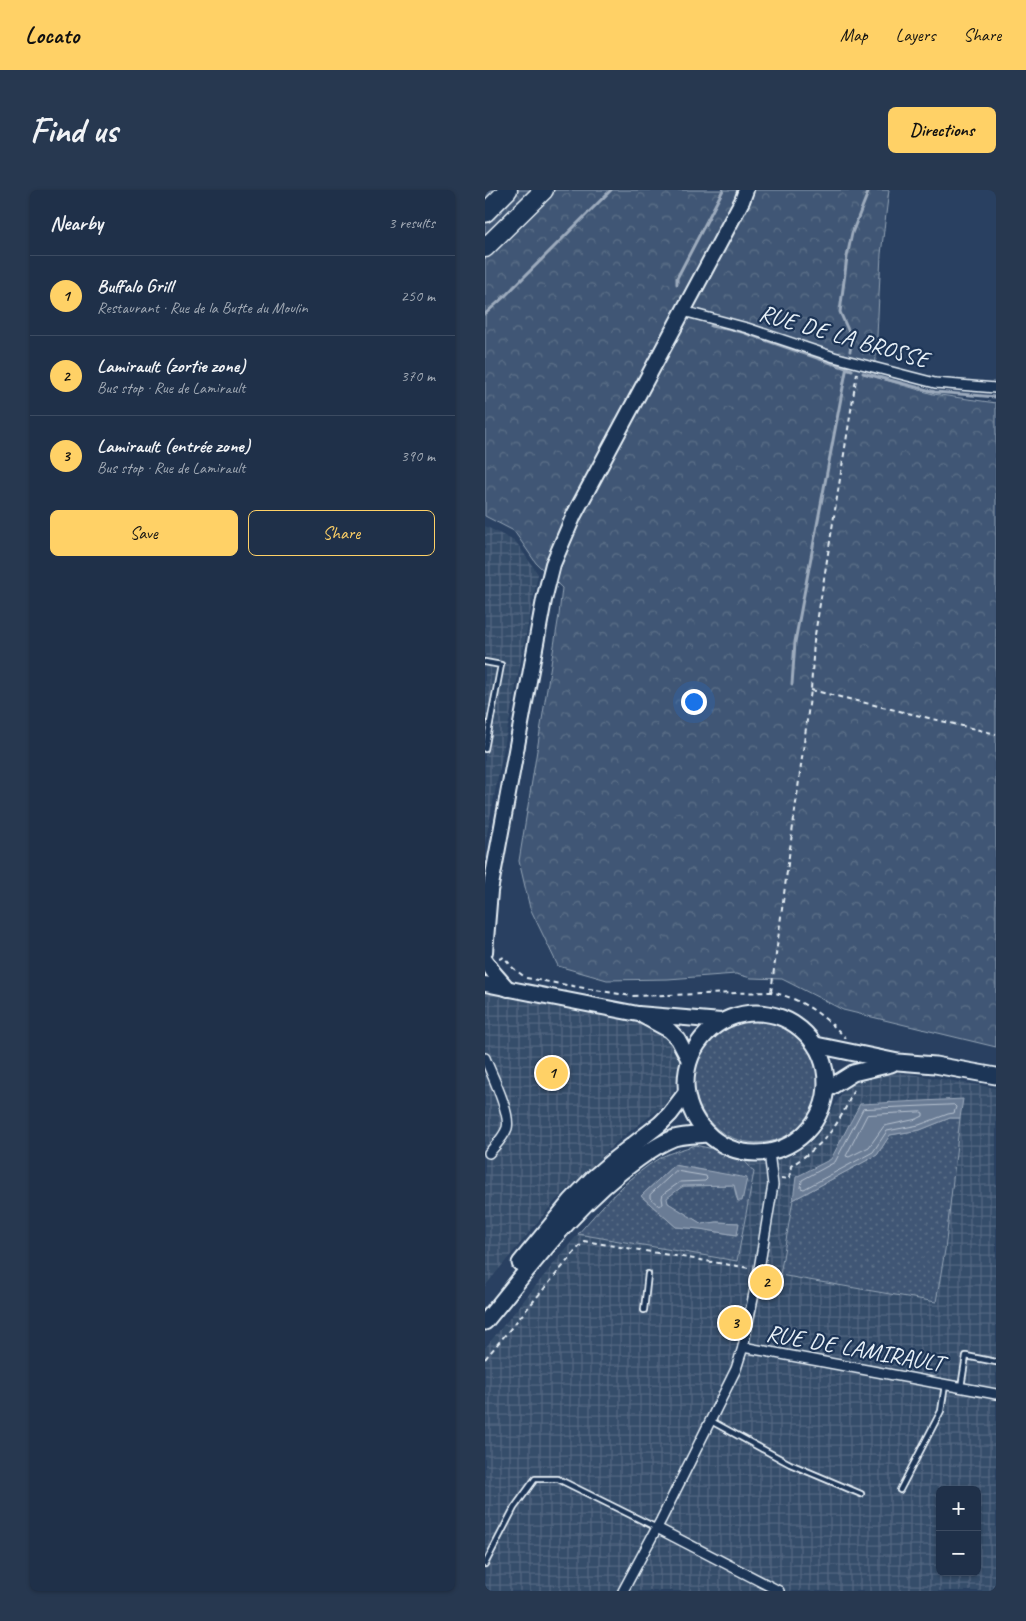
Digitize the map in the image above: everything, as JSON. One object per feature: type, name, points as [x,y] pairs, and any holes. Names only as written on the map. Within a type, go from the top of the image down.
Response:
[{"type":"highway","points":[[485,212],[508,190]]},
{"type":"highway","points":[[485,248],[543,190]]},
{"type":"main road","points":[[485,952],[487,897],[533,652],[553,564],[574,515],[742,201],[746,190]]},
{"type":"main road","points":[[485,960],[494,974],[508,989]]},
{"type":"main road","points":[[485,984],[638,1014],[721,1021]]},
{"type":"main road","points":[[763,1012],[783,1018],[802,1029],[816,1045],[825,1067],[826,1090],[820,1111],[808,1130],[790,1144],[769,1152],[756,1153],[737,1150],[718,1142],[708,1134],[693,1115],[686,1093],[686,1076],[689,1060],[697,1045],[708,1031],[721,1021],[741,1014],[763,1012]]},
{"type":"main road","points":[[638,1014],[669,1030],[678,1038],[689,1060]]},
{"type":"main road","points":[[816,1045],[898,1062],[935,1065],[996,1076]]},
{"type":"main road","points":[[826,1090],[853,1073],[898,1062]]},
{"type":"main road","points":[[485,1306],[582,1190],[615,1159],[661,1124],[686,1093]]},
{"type":"main road","points":[[485,1322],[580,1209],[625,1168],[650,1150],[675,1138],[708,1134]]},
{"type":"street","name":"RUE DE LA BROSSE","points":[[683,311],[747,328],[834,357],[935,383],[996,388]]},
{"type":"street","points":[[485,1058],[500,1093],[508,1120],[507,1128],[503,1135],[486,1154]]},
{"type":"street","points":[[743,1347],[773,1186],[769,1152]]},
{"type":"street","name":"RUE DE LAMIRAULT","points":[[623,1591],[711,1421],[736,1370],[743,1347],[996,1394]]},
{"type":"street","points":[[657,1528],[779,1591]]},
{"type":"lane","points":[[485,662],[501,665],[485,750]]},
{"type":"lane","points":[[644,1310],[648,1274]]},
{"type":"lane","points":[[961,1387],[967,1356],[996,1361]]},
{"type":"lane","points":[[901,1490],[941,1411],[945,1385]]},
{"type":"lane","points":[[711,1421],[790,1464],[861,1494]]},
{"type":"lane","points":[[485,1564],[514,1508],[535,1479],[558,1479],[657,1528]]},
{"type":"path","points":[[771,992],[811,690],[814,641],[859,363]]},
{"type":"path","points":[[811,690],[996,734]]},
{"type":"path","points":[[485,1359],[584,1241],[759,1269]]},
{"type":"shaded area","points":[[485,526],[516,542],[538,574],[485,843]]},
{"type":"shaded area","points":[[485,990],[632,1018],[666,1030],[683,1057],[674,1091],[662,1107],[621,1138],[556,1200],[485,1286]]},
{"type":"shaded area","points":[[878,1072],[904,1073],[996,1088],[996,1591],[485,1591],[485,1348],[603,1205],[628,1181],[663,1156],[695,1145],[718,1150],[743,1159],[771,1160],[792,1156],[816,1138],[842,1093],[860,1076]]},
{"type":"green space","points":[[485,190],[889,190],[881,254],[875,377],[933,394],[996,403],[996,1047],[843,1010],[782,979],[751,978],[736,974],[668,979],[607,980],[558,966],[530,908],[519,861],[562,588],[536,563],[514,531],[485,516]]},
{"type":"green space","points":[[757,1017],[781,1022],[801,1036],[815,1056],[820,1080],[815,1104],[801,1124],[781,1138],[757,1143],[733,1138],[713,1124],[699,1104],[694,1080],[699,1056],[713,1036],[733,1022]]},
{"type":"green space","points":[[950,1118],[960,1118],[945,1250],[936,1302],[780,1275],[793,1200],[877,1155],[890,1135],[920,1130]]},
{"type":"green space","points":[[695,1145],[718,1150],[743,1159],[754,1172],[737,1261],[578,1234],[607,1202],[638,1173],[661,1157]],"holes":[[[674,1165],[747,1179],[738,1201],[734,1185],[683,1186],[666,1198],[668,1203],[702,1224],[717,1222],[738,1223],[736,1235],[676,1227],[641,1196]]]},
{"type":"water","points":[[963,1099],[960,1118],[950,1118],[920,1130],[890,1135],[877,1155],[793,1200],[796,1177],[831,1159],[860,1104]]},
{"type":"water","points":[[674,1165],[747,1178],[742,1201],[738,1201],[734,1185],[683,1186],[667,1198],[668,1203],[702,1224],[717,1222],[739,1223],[737,1235],[676,1227],[641,1196]]},
{"type":"waterway","points":[[485,314],[611,190]]},
{"type":"waterway","points":[[677,284],[677,278],[723,190]]},
{"type":"waterway","points":[[850,351],[852,339],[840,312],[852,233],[869,190]]},
{"type":"waterway","points":[[711,326],[742,332],[852,370]]},
{"type":"waterway","points":[[792,684],[795,642],[847,366]]},
{"type":"waterway","points":[[863,373],[935,392],[996,397]]},
{"type":"place","name":"Buffalo Grill","points":[[552,1073]]},
{"type":"place","name":"Lamirault (zortie zone)","points":[[766,1282]]},
{"type":"place","name":"Lamirault (entrée zone)","points":[[735,1323]]}]
